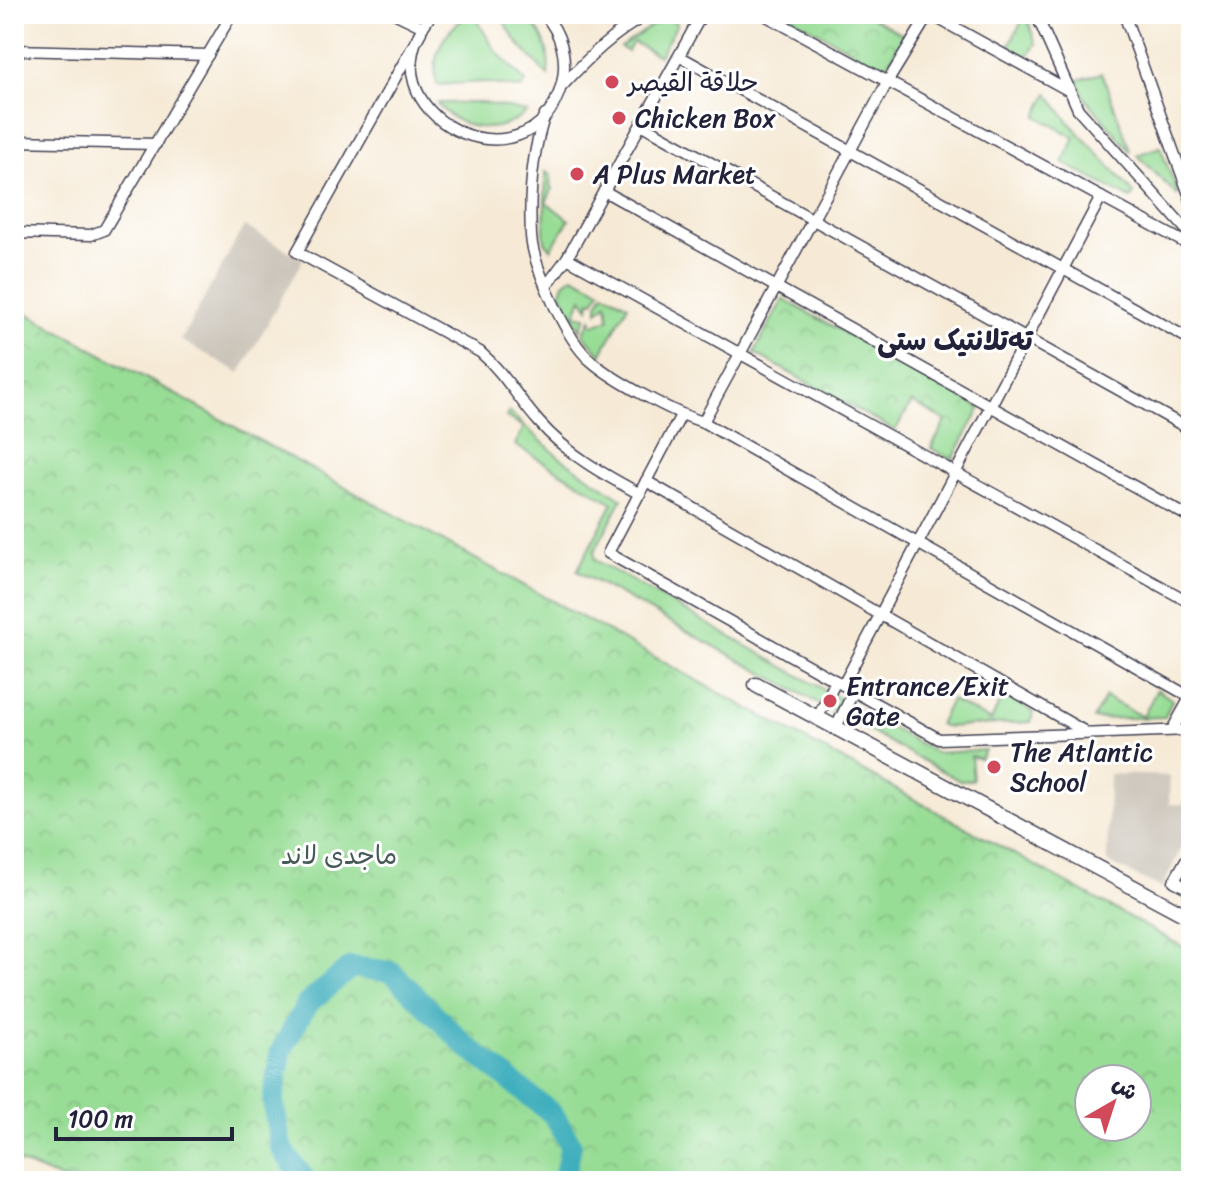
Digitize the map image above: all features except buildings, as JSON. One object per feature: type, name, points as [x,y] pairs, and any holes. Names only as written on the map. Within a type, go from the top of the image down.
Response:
[{"type":"street","points":[[14,233],[100,232],[110,222],[232,14]]},
{"type":"street","points":[[396,14],[426,22]]},
{"type":"street","points":[[544,14],[556,31],[563,52],[560,88]]},
{"type":"street","points":[[649,14],[632,22],[587,59],[560,88],[545,115],[535,150],[531,239],[562,319],[590,361],[681,415],[703,422],[1191,696],[1172,730]]},
{"type":"street","points":[[547,285],[567,258],[702,14]]},
{"type":"street","points":[[763,14],[1191,246]]},
{"type":"street","points":[[703,422],[888,81],[930,14],[1066,89]]},
{"type":"street","points":[[1036,14],[1066,89],[1078,109],[1191,235]]},
{"type":"street","points":[[1124,14],[1191,200]]},
{"type":"street","points":[[426,22],[414,52],[414,73],[419,93],[433,115],[449,129],[473,138],[499,139],[517,134],[545,115]]},
{"type":"street","points":[[426,22],[297,252],[480,352],[498,366],[554,438],[588,465],[640,494]]},
{"type":"street","points":[[14,50],[208,55]]},
{"type":"street","points":[[563,52],[575,62],[587,59]]},
{"type":"street","points":[[679,56],[1191,340]]},
{"type":"street","points":[[641,124],[1191,430]]},
{"type":"street","points":[[517,134],[532,139],[535,150]]},
{"type":"street","points":[[14,141],[156,144]]},
{"type":"street","points":[[604,191],[1191,518]]},
{"type":"street","points":[[818,717],[881,615],[1101,197]]},
{"type":"street","points":[[567,258],[1191,603]]},
{"type":"street","points":[[681,415],[608,553],[939,739],[1191,730]]},
{"type":"street","points":[[646,481],[1086,732]]},
{"type":"street","points":[[756,685],[1191,918]]},
{"type":"street","points":[[836,727],[854,691]]},
{"type":"street","points":[[1191,851],[1174,881],[1191,890]]},
{"type":"shaded area","points":[[244,226],[303,259],[240,373],[181,340]]},
{"type":"shaded area","points":[[1109,774],[1170,776],[1169,804],[1191,805],[1191,828],[1162,888],[1107,862]]},
{"type":"green space","points":[[473,14],[495,50],[526,82],[521,89],[482,82],[437,85],[436,63],[442,43],[455,26]]},
{"type":"green space","points":[[499,14],[522,14],[535,26],[547,49],[548,76],[517,42]]},
{"type":"green space","points":[[786,14],[866,14],[904,35],[885,69]]},
{"type":"green space","points":[[1026,14],[1036,44],[1027,57],[1008,47]]},
{"type":"green space","points":[[670,18],[677,24],[659,56],[633,42],[627,52],[621,47],[653,25]]},
{"type":"green space","points":[[1102,73],[1131,152],[1084,97],[1078,80]]},
{"type":"green space","points":[[1048,93],[1069,122],[1134,193],[1131,199],[1063,163],[1075,138],[1037,116]]},
{"type":"green space","points":[[437,103],[484,103],[527,112],[504,125],[480,127],[457,120]]},
{"type":"green space","points":[[1160,147],[1178,193],[1177,195],[1137,155]]},
{"type":"green space","points":[[546,172],[551,176],[550,186],[553,188],[546,202],[569,220],[551,249],[545,242],[544,233]]},
{"type":"green space","points":[[573,276],[601,290],[594,301],[590,300],[589,308],[582,298],[575,315],[586,317],[580,330],[561,292],[564,283]]},
{"type":"green space","points":[[604,292],[628,305],[601,355],[583,334],[591,319],[593,325],[609,319],[607,303],[598,311]]},
{"type":"green space","points":[[783,299],[981,408],[952,460],[931,448],[946,421],[912,402],[895,431],[754,353]]},
{"type":"green space","name":"ماجدی لاند","points":[[14,306],[1191,951],[1191,1181],[66,1181],[14,1160]]},
{"type":"green space","points":[[509,412],[558,456],[622,499],[594,552],[595,560],[936,753],[985,750],[980,759],[971,756],[973,780],[960,781],[577,571],[613,503],[515,445],[524,427],[506,417]]},
{"type":"green space","points":[[1157,689],[1172,700],[1165,717],[1093,719],[1105,697],[1143,717]]},
{"type":"green space","points":[[1003,695],[1033,711],[1031,722],[945,727],[939,724],[951,700],[991,721]]},
{"type":"waterway","points":[[306,1181],[281,1148],[273,1101],[281,1051],[307,1004],[351,967],[392,972],[466,1046],[553,1114],[571,1145],[564,1181]]},
{"type":"place","name":"حلاقة القيصر","points":[[612,82]]},
{"type":"place","name":"Chicken Box","points":[[619,118]]},
{"type":"place","name":"A Plus Market","points":[[577,174]]},
{"type":"place","name":"Entrance/Exit Gate","points":[[830,701]]},
{"type":"place","name":"The Atlantic School","points":[[994,767]]},
{"type":"district","name":"تەتلانتیک ستی","points":[[955,340]]}]
